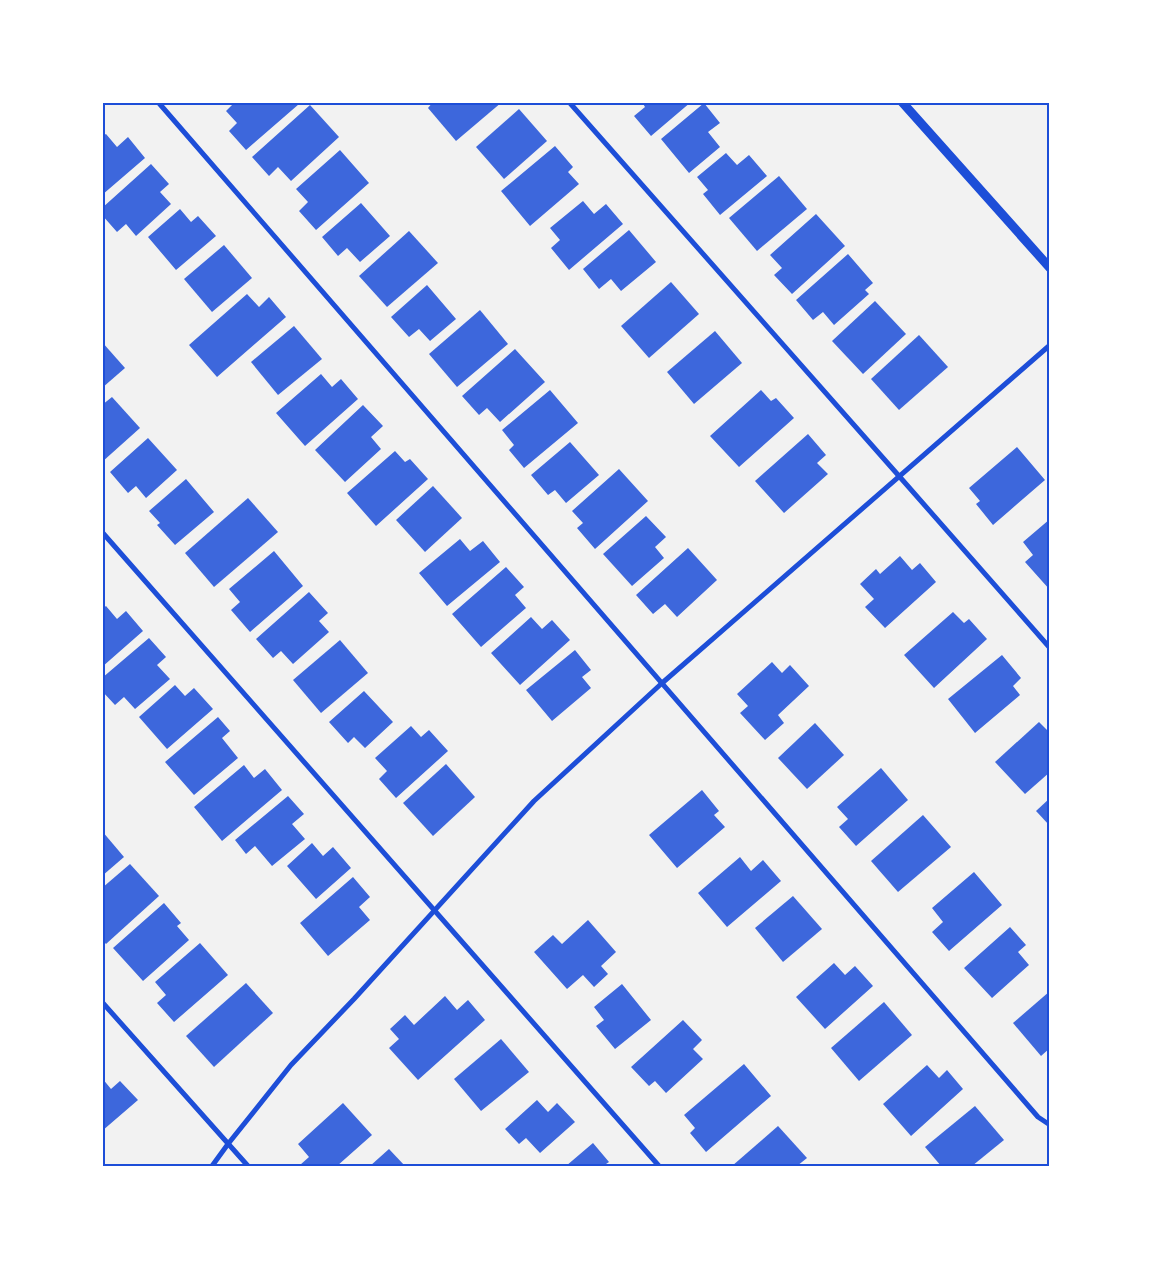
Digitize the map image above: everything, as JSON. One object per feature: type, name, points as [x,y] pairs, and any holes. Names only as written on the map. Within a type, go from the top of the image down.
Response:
[{"type":"street","points":[[158,102],[1038,1117],[1050,1126]]},
{"type":"street","points":[[569,102],[1050,648]]},
{"type":"street","points":[[902,102],[1050,268]]},
{"type":"street","points":[[212,1166],[291,1065],[534,800],[661,684],[1050,345]]},
{"type":"street","points":[[102,532],[659,1166]]},
{"type":"street","points":[[102,1002],[248,1166]]},
{"type":"building","points":[[235,102],[298,102],[299,104],[246,150],[229,131],[237,123],[226,111]]},
{"type":"building","points":[[433,102],[502,102],[456,141],[428,108]]},
{"type":"building","points":[[642,102],[691,102],[651,136],[634,116],[645,107]]},
{"type":"building","points":[[704,103],[720,123],[708,132],[720,147],[689,173],[661,139]]},
{"type":"building","points":[[310,105],[339,137],[291,181],[278,167],[269,176],[252,157]]},
{"type":"building","points":[[519,109],[547,141],[504,179],[476,147]]},
{"type":"building","points":[[106,134],[117,147],[128,137],[145,158],[102,195],[102,136]]},
{"type":"building","points":[[555,146],[573,167],[568,172],[579,184],[530,226],[501,191]]},
{"type":"building","points":[[340,150],[369,183],[316,230],[299,211],[308,202],[296,189]]},
{"type":"building","points":[[726,153],[737,165],[749,155],[767,176],[720,215],[703,194],[708,190],[697,177]]},
{"type":"building","points":[[151,164],[169,184],[160,192],[171,204],[136,236],[126,224],[117,232],[102,215],[102,208]]},
{"type":"building","points":[[779,176],[807,209],[757,251],[729,218]]},
{"type":"building","points":[[583,201],[594,214],[606,204],[623,224],[569,270],[551,248],[560,240],[550,228]]},
{"type":"building","points":[[361,203],[390,236],[360,262],[347,248],[338,256],[322,237]]},
{"type":"building","points":[[180,209],[191,222],[198,216],[216,236],[176,270],[148,237]]},
{"type":"building","points":[[816,214],[845,246],[792,294],[774,275],[782,268],[770,255]]},
{"type":"building","points":[[629,230],[656,262],[621,291],[611,279],[599,289],[583,269]]},
{"type":"building","points":[[409,231],[438,263],[387,307],[359,276]]},
{"type":"building","points":[[224,245],[252,278],[212,312],[184,279]]},
{"type":"building","points":[[848,254],[873,283],[865,290],[869,294],[834,325],[823,312],[813,320],[796,300]]},
{"type":"building","points":[[671,282],[699,314],[649,358],[621,326]]},
{"type":"building","points":[[427,285],[456,319],[430,341],[419,329],[409,337],[391,317]]},
{"type":"building","points":[[247,294],[259,307],[269,297],[286,317],[217,377],[189,345]]},
{"type":"building","points":[[875,301],[906,334],[863,374],[832,341]]},
{"type":"building","points":[[480,310],[508,344],[457,387],[429,354]]},
{"type":"building","points":[[294,326],[322,359],[278,395],[251,362]]},
{"type":"building","points":[[715,331],[742,363],[694,404],[667,372]]},
{"type":"building","points":[[919,335],[948,367],[899,410],[871,379]]},
{"type":"building","points":[[102,342],[125,368],[102,388]]},
{"type":"building","points":[[515,349],[545,382],[500,422],[487,408],[479,415],[462,396]]},
{"type":"building","points":[[321,374],[332,387],[341,379],[358,399],[305,446],[276,413]]},
{"type":"building","points":[[550,390],[578,423],[524,468],[509,450],[514,445],[502,430]]},
{"type":"building","points":[[761,390],[771,401],[776,398],[794,418],[739,467],[710,436]]},
{"type":"building","points":[[112,397],[140,428],[102,462],[102,405]]},
{"type":"building","points":[[363,405],[383,426],[371,437],[381,449],[345,482],[315,450]]},
{"type":"building","points":[[808,434],[826,455],[817,463],[828,474],[784,513],[755,481]]},
{"type":"building","points":[[148,438],[177,470],[146,498],[136,486],[128,493],[110,472]]},
{"type":"building","points":[[570,442],[599,475],[566,503],[555,490],[548,495],[531,475]]},
{"type":"building","points":[[1017,447],[1045,480],[993,525],[976,504],[980,501],[969,488]]},
{"type":"building","points":[[395,451],[405,462],[410,459],[428,479],[376,526],[347,493]]},
{"type":"building","points":[[619,469],[648,501],[595,549],[577,528],[583,523],[572,511]]},
{"type":"building","points":[[186,479],[214,512],[175,545],[157,525],[160,523],[149,511]]},
{"type":"building","points":[[433,486],[462,518],[425,552],[396,520]]},
{"type":"building","points":[[248,498],[278,532],[214,587],[185,553]]},
{"type":"building","points":[[646,516],[666,537],[655,547],[664,558],[632,586],[603,554]]},
{"type":"building","points":[[1050,519],[1050,590],[1025,562],[1033,555],[1023,542]]},
{"type":"building","points":[[460,539],[470,551],[483,541],[500,562],[447,606],[419,573]]},
{"type":"building","points":[[688,548],[717,580],[677,617],[665,604],[653,614],[636,595]]},
{"type":"building","points":[[274,551],[303,586],[250,632],[231,610],[240,602],[229,589]]},
{"type":"building","points":[[900,556],[912,570],[920,563],[936,582],[885,628],[865,607],[874,599],[860,584],[876,569],[880,574]]},
{"type":"building","points":[[506,567],[524,587],[515,595],[526,608],[481,647],[452,614]]},
{"type":"building","points":[[309,592],[328,613],[319,621],[329,632],[293,664],[281,651],[273,658],[256,639]]},
{"type":"building","points":[[106,606],[117,619],[126,611],[143,631],[102,667],[102,609]]},
{"type":"building","points":[[953,612],[964,623],[969,619],[987,639],[934,688],[904,655]]},
{"type":"building","points":[[531,617],[542,629],[552,620],[570,640],[520,685],[491,653]]},
{"type":"building","points":[[149,638],[166,657],[157,665],[170,679],[135,709],[124,697],[115,705],[102,691],[102,678]]},
{"type":"building","points":[[340,640],[368,673],[321,713],[293,680]]},
{"type":"building","points":[[575,650],[591,670],[582,677],[591,688],[552,721],[526,690]]},
{"type":"building","points":[[1002,655],[1021,678],[1013,686],[1020,695],[975,733],[948,699]]},
{"type":"building","points":[[772,662],[782,673],[790,665],[809,686],[778,715],[784,723],[765,740],[740,713],[748,706],[737,694]]},
{"type":"building","points":[[175,685],[185,696],[194,688],[213,709],[167,749],[139,717]]},
{"type":"building","points":[[364,691],[393,722],[365,748],[354,737],[348,743],[329,722]]},
{"type":"building","points":[[218,717],[230,731],[222,738],[238,758],[194,795],[165,762]]},
{"type":"building","points":[[1039,722],[1050,733],[1050,772],[1025,794],[995,762]]},
{"type":"building","points":[[815,723],[844,755],[807,789],[778,758]]},
{"type":"building","points":[[411,726],[421,737],[429,730],[448,751],[396,798],[379,779],[387,771],[375,758]]},
{"type":"building","points":[[446,764],[475,797],[433,836],[403,803]]},
{"type":"building","points":[[244,765],[254,778],[265,769],[282,790],[222,841],[194,807]]},
{"type":"building","points":[[881,768],[908,800],[856,846],[839,827],[848,819],[837,807]]},
{"type":"building","points":[[702,790],[719,811],[714,815],[725,827],[677,868],[649,835]]},
{"type":"building","points":[[288,796],[304,814],[292,824],[305,839],[272,866],[255,846],[246,854],[235,840]]},
{"type":"building","points":[[1050,798],[1050,826],[1036,811]]},
{"type":"building","points":[[923,815],[951,847],[898,892],[871,861]]},
{"type":"building","points":[[102,831],[124,857],[102,876]]},
{"type":"building","points":[[312,843],[323,856],[333,847],[351,868],[316,899],[287,866]]},
{"type":"building","points":[[740,857],[751,871],[763,860],[781,881],[727,927],[698,893]]},
{"type":"building","points":[[130,864],[159,896],[106,944],[102,940],[102,888]]},
{"type":"building","points":[[974,872],[1002,905],[949,951],[932,932],[943,922],[932,908]]},
{"type":"building","points":[[353,877],[370,897],[359,907],[370,920],[328,956],[300,923]]},
{"type":"building","points":[[793,896],[822,929],[783,962],[755,928]]},
{"type":"building","points":[[164,903],[181,923],[177,926],[189,940],[143,981],[113,948]]},
{"type":"building","points":[[588,920],[616,952],[601,966],[608,974],[594,987],[583,975],[567,989],[534,952],[553,935],[562,944]]},
{"type":"building","points":[[1010,927],[1026,945],[1018,952],[1029,965],[992,998],[964,968]]},
{"type":"building","points":[[200,943],[228,975],[174,1022],[157,1003],[166,995],[155,982]]},
{"type":"building","points":[[834,963],[845,975],[855,966],[873,986],[825,1029],[796,997]]},
{"type":"building","points":[[246,983],[273,1013],[214,1067],[186,1036]]},
{"type":"building","points":[[622,984],[651,1020],[615,1049],[596,1026],[604,1020],[594,1007]]},
{"type":"building","points":[[1050,991],[1050,1048],[1041,1056],[1013,1023]]},
{"type":"building","points":[[445,996],[457,1010],[468,1000],[485,1020],[418,1080],[389,1048],[399,1039],[390,1029],[405,1015],[414,1025]]},
{"type":"building","points":[[884,1002],[912,1035],[859,1081],[831,1048]]},
{"type":"building","points":[[683,1020],[702,1040],[693,1049],[703,1059],[666,1093],[655,1081],[649,1086],[631,1067]]},
{"type":"building","points":[[501,1039],[529,1072],[481,1111],[454,1079]]},
{"type":"building","points":[[744,1064],[771,1096],[706,1152],[690,1133],[695,1128],[684,1115]]},
{"type":"building","points":[[927,1065],[939,1078],[947,1070],[963,1089],[911,1136],[883,1104]]},
{"type":"building","points":[[102,1078],[111,1089],[120,1081],[138,1100],[102,1131]]},
{"type":"building","points":[[537,1100],[548,1112],[557,1103],[575,1122],[540,1153],[526,1138],[519,1144],[505,1129]]},
{"type":"building","points":[[343,1103],[372,1135],[337,1166],[301,1166],[309,1157],[298,1144]]},
{"type":"building","points":[[975,1106],[1004,1140],[972,1166],[941,1166],[925,1147]]},
{"type":"building","points":[[778,1126],[807,1158],[797,1166],[732,1166]]},
{"type":"building","points":[[593,1143],[609,1162],[606,1164],[608,1166],[566,1166]]},
{"type":"building","points":[[389,1149],[405,1166],[370,1166]]}]
